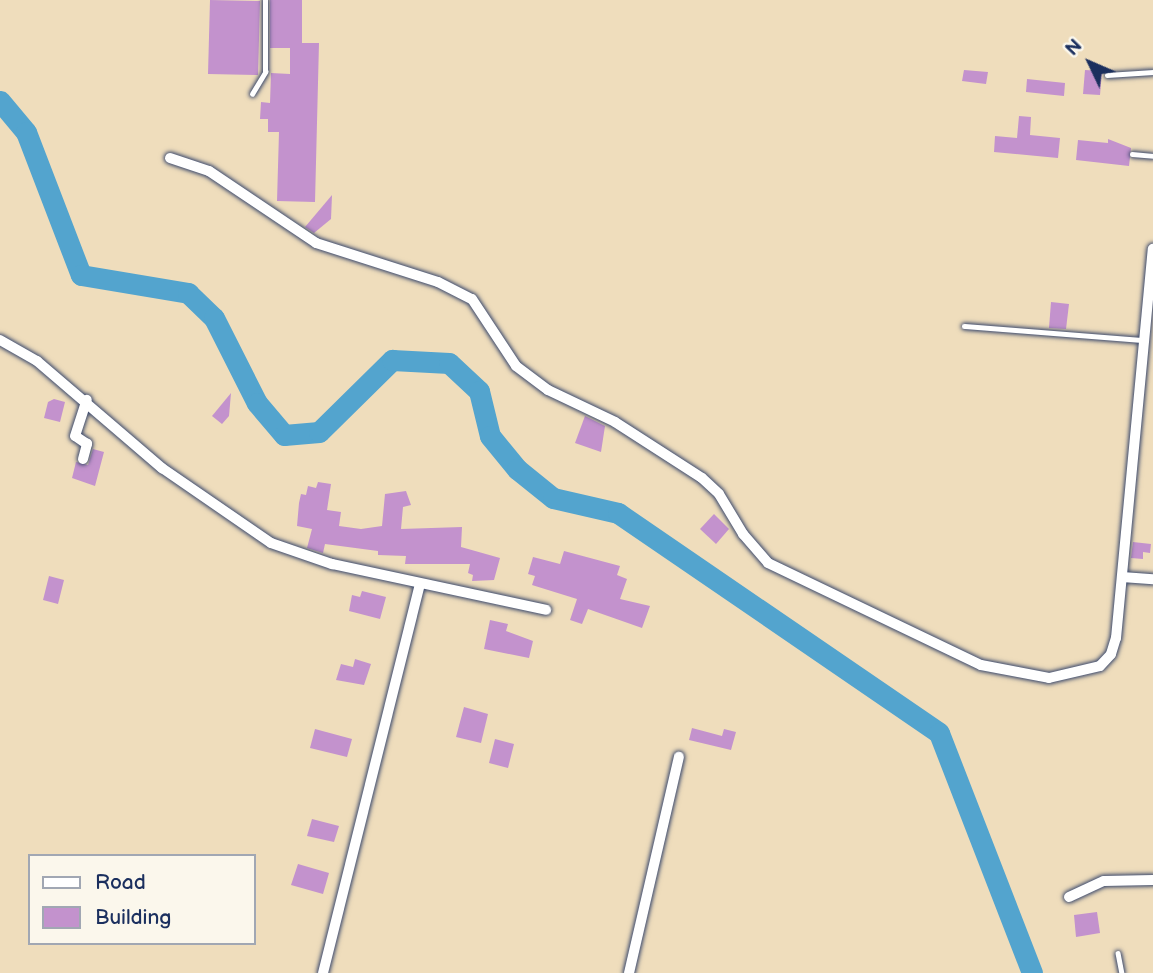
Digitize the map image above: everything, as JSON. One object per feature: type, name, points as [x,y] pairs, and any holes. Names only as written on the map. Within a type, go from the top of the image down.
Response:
[{"type":"street","points":[[170,158],[209,171],[316,243],[438,282],[472,299],[516,366],[548,390],[615,422],[702,478],[719,494],[743,534],[768,563],[981,665],[1049,678],[1100,666],[1111,654],[1116,638],[1153,249]]},
{"type":"street","points":[[0,340],[37,361],[87,400],[162,468],[271,543],[332,564],[545,610]]},
{"type":"street","points":[[83,459],[87,444],[75,436],[87,400]]},
{"type":"street","points":[[1122,577],[1153,579]]},
{"type":"street","points":[[323,973],[420,584]]},
{"type":"street","points":[[629,973],[679,757]]},
{"type":"street","points":[[1069,897],[1104,881],[1153,880]]},
{"type":"lane","points":[[252,94],[262,83],[265,72],[265,0]]},
{"type":"lane","points":[[1107,75],[1153,72]]},
{"type":"lane","points":[[1132,154],[1153,156]]},
{"type":"lane","points":[[964,326],[1143,341]]},
{"type":"lane","points":[[1118,953],[1122,973]]},
{"type":"building","points":[[210,0],[260,1],[258,75],[208,74]]},
{"type":"building","points":[[270,0],[302,0],[302,43],[319,43],[315,202],[277,201],[279,132],[268,132],[268,119],[260,119],[261,102],[270,103],[271,73],[290,74],[290,48],[270,48]]},
{"type":"building","points":[[964,70],[988,72],[986,84],[962,81]]},
{"type":"building","points":[[1085,70],[1102,71],[1100,95],[1083,94]]},
{"type":"building","points":[[1027,79],[1065,83],[1064,96],[1026,92]]},
{"type":"building","points":[[1019,116],[1031,117],[1030,135],[1060,138],[1058,158],[994,152],[995,136],[1017,138]]},
{"type":"building","points":[[1108,139],[1131,148],[1129,166],[1076,160],[1078,140],[1108,143]]},
{"type":"building","points":[[332,195],[331,219],[314,233],[305,227]]},
{"type":"building","points":[[1051,302],[1069,304],[1066,329],[1049,328]]},
{"type":"building","points":[[231,393],[229,416],[222,424],[212,416]]},
{"type":"building","points":[[54,399],[65,402],[60,422],[44,418],[48,402]]},
{"type":"building","points":[[585,416],[605,426],[601,452],[575,443]]},
{"type":"building","points":[[93,449],[104,452],[95,486],[72,478],[76,462],[88,465]]},
{"type":"building","points":[[318,482],[331,484],[327,510],[341,512],[339,526],[361,529],[382,526],[385,494],[406,491],[411,505],[403,507],[401,529],[462,527],[461,547],[500,558],[494,580],[472,581],[473,575],[468,573],[470,564],[405,564],[406,556],[378,555],[378,551],[325,544],[323,553],[307,548],[312,529],[297,526],[299,503],[301,494],[306,495],[308,486],[316,488]]},
{"type":"building","points":[[714,514],[729,529],[716,544],[700,529]]},
{"type":"building","points":[[1133,542],[1151,544],[1150,553],[1143,552],[1143,559],[1131,558]]},
{"type":"building","points":[[564,551],[620,566],[617,575],[627,579],[620,599],[650,606],[642,628],[588,609],[582,624],[570,620],[577,599],[532,585],[535,576],[528,574],[533,557],[560,564]]},
{"type":"building","points":[[49,576],[64,580],[58,604],[43,600]]},
{"type":"building","points":[[362,591],[386,597],[380,619],[349,611],[352,595],[360,597]]},
{"type":"building","points":[[490,620],[508,624],[506,631],[533,641],[529,658],[484,649]]},
{"type":"building","points":[[355,659],[371,664],[364,685],[336,680],[341,664],[353,667]]},
{"type":"building","points":[[464,707],[488,714],[481,743],[456,737]]},
{"type":"building","points":[[692,728],[722,736],[724,729],[736,732],[731,750],[689,740]]},
{"type":"building","points":[[315,729],[352,739],[347,757],[310,748]]},
{"type":"building","points":[[495,739],[514,744],[508,768],[489,763]]},
{"type":"building","points":[[312,819],[339,826],[334,842],[307,836]]},
{"type":"building","points":[[298,864],[329,873],[323,894],[291,885]]},
{"type":"building","points":[[1097,912],[1100,933],[1076,937],[1074,915]]},
{"type":"waterway","points":[[0,101],[26,132],[81,275],[188,293],[214,318],[257,403],[284,435],[319,432],[392,360],[449,363],[479,391],[490,436],[517,469],[553,498],[618,513],[939,733],[1032,973]]}]
